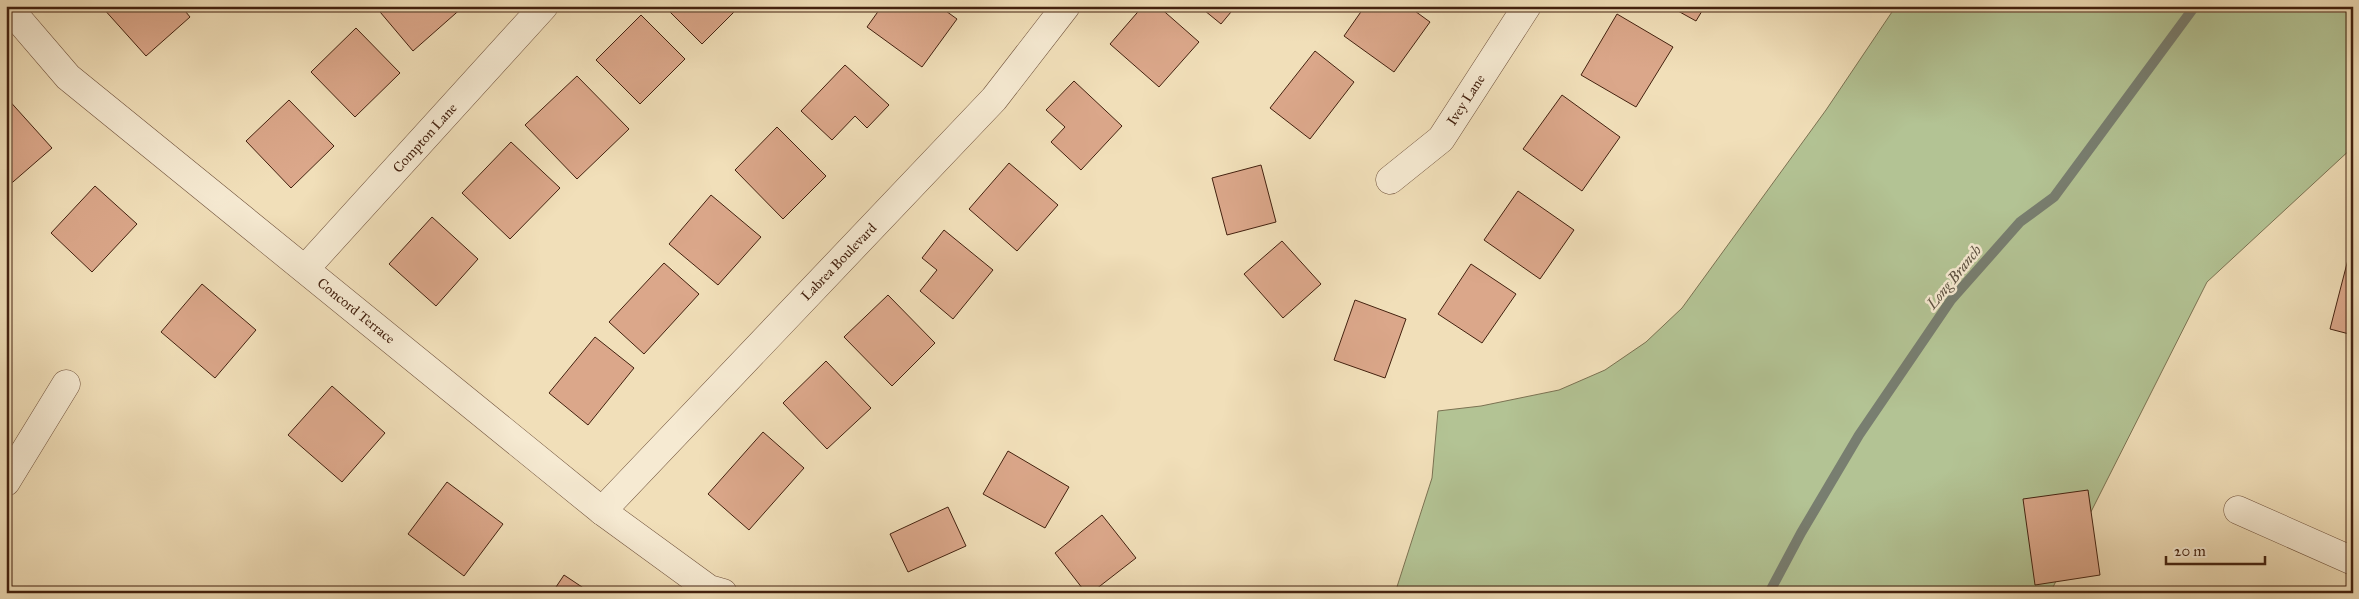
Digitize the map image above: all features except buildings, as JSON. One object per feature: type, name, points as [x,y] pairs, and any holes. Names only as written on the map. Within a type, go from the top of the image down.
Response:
[{"type":"street","name":"Concord Terrace","points":[[7,6],[68,77],[602,511],[709,589],[723,593]]},
{"type":"street","name":"Compton Lane","points":[[306,269],[544,6]]},
{"type":"street","name":"Labrea Boulevard","points":[[602,511],[994,99],[1066,6]]},
{"type":"street","name":"Ivey Lane","points":[[1390,180],[1441,139],[1527,6]]},
{"type":"street","points":[[6,482],[66,384]]},
{"type":"street","points":[[2238,510],[2353,561]]},
{"type":"green space","points":[[1896,6],[2353,6],[2353,147],[2207,282],[2050,593],[1395,593],[1432,478],[1438,411],[1481,406],[1559,390],[1605,370],[1646,342],[1682,308],[1826,110]]},
{"type":"waterway","name":"Long Branch","points":[[1769,593],[1801,533],[1859,435],[1951,300],[2020,222],[2054,197],[2195,6]]}]
